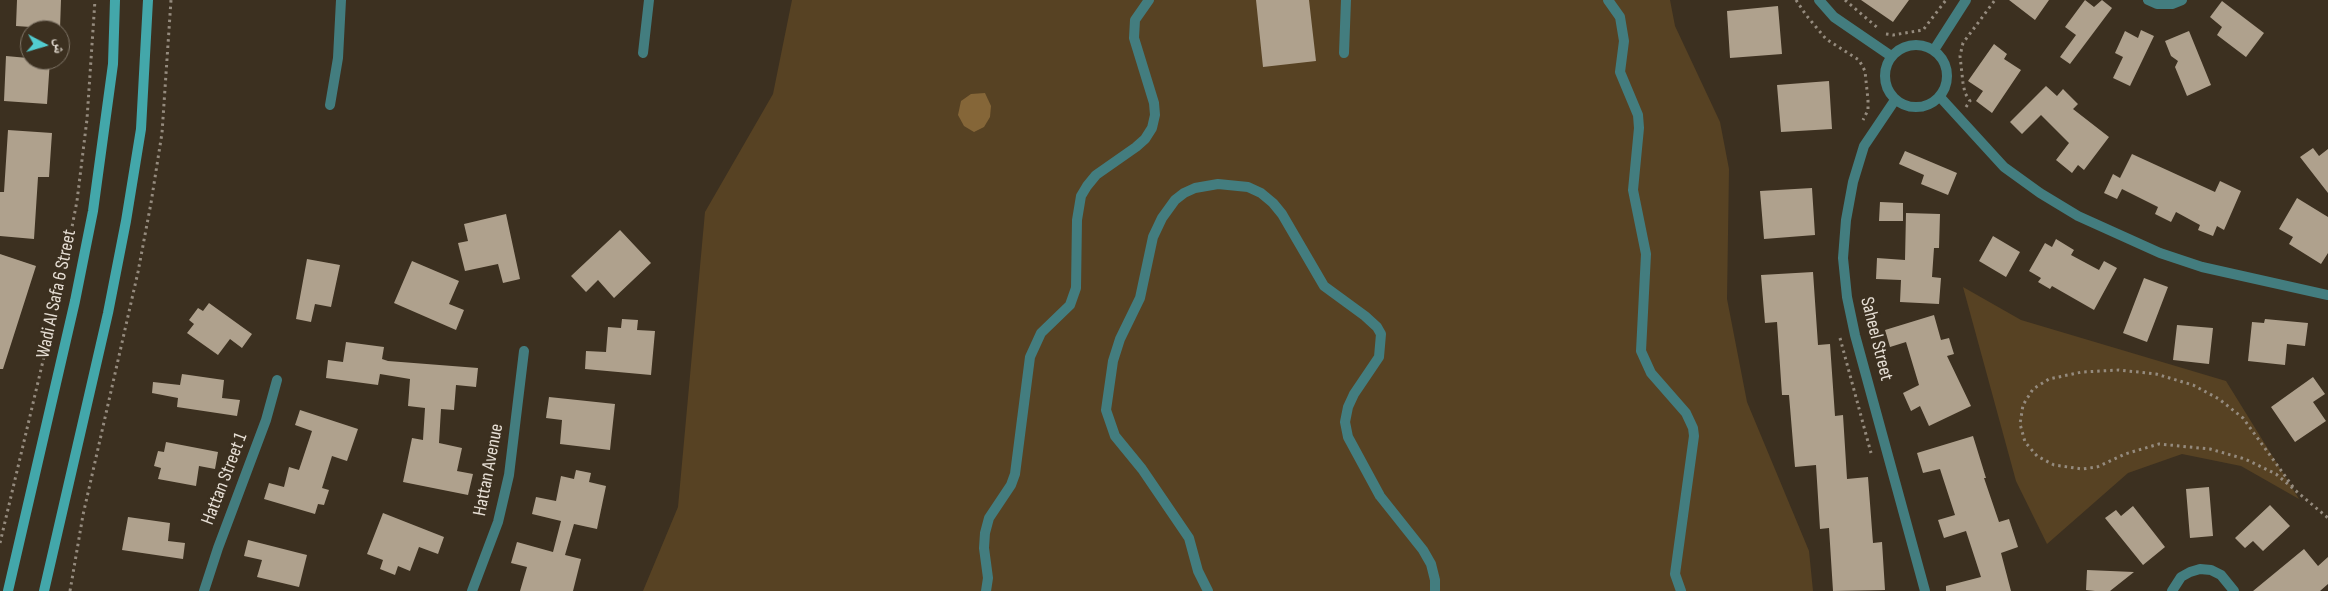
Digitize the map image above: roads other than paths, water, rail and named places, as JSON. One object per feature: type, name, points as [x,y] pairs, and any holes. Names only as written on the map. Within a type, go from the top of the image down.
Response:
[{"type":"main road","name":"Wadi Al Safa 6 Street","points":[[8,591],[75,301],[93,211],[112,64],[115,0]]},
{"type":"main road","points":[[44,591],[108,313],[126,221],[141,129],[148,0]]},
{"type":"street","points":[[330,104],[338,58],[341,0]]},
{"type":"street","points":[[643,53],[649,0]]},
{"type":"street","points":[[986,591],[988,578],[984,548],[985,533],[988,518],[1011,485],[1015,474],[1030,357],[1041,333],[1070,305],[1076,288],[1077,220],[1081,196],[1086,186],[1096,175],[1136,147],[1145,139],[1152,128],[1155,115],[1154,103],[1134,38],[1135,20],[1149,0]]},
{"type":"street","points":[[1344,53],[1346,0]]},
{"type":"street","points":[[1608,0],[1620,17],[1622,24],[1624,41],[1620,72],[1638,115],[1639,128],[1633,190],[1646,254],[1641,351],[1651,373],[1686,413],[1693,428],[1694,436],[1675,574],[1681,591]]},
{"type":"street","points":[[1819,0],[1834,17],[1891,56]]},
{"type":"street","points":[[1934,50],[1966,0]]},
{"type":"street","points":[[2148,0],[2157,4],[2172,4],[2182,0]]},
{"type":"street","points":[[1916,44],[1934,50],[1946,67],[1946,83],[1940,97],[1923,107],[1903,105],[1895,100],[1889,92],[1884,74],[1886,64],[1891,56],[1898,50],[1916,44]]},
{"type":"street","points":[[1940,97],[2004,167],[2078,216],[2118,236],[2202,267],[2328,295]]},
{"type":"street","name":"Saheel Street","points":[[1895,100],[1864,146],[1861,155],[1847,211],[1844,258],[1847,297],[1855,335],[1925,591]]},
{"type":"street","points":[[1208,591],[1198,571],[1189,538],[1142,469],[1114,436],[1106,410],[1113,361],[1120,339],[1140,298],[1153,237],[1162,218],[1175,200],[1184,193],[1195,188],[1218,184],[1248,187],[1273,202],[1324,286],[1365,316],[1377,327],[1381,334],[1379,357],[1354,394],[1348,407],[1345,422],[1348,437],[1380,496],[1423,550],[1433,572],[1435,591]]},
{"type":"street","name":"Hattan Avenue","points":[[472,591],[498,522],[509,475],[524,351]]},
{"type":"street","name":"Hattan Street 1","points":[[204,591],[266,420],[277,380]]},
{"type":"street","points":[[2172,591],[2181,577],[2200,569],[2211,570],[2221,575],[2234,591]]}]
